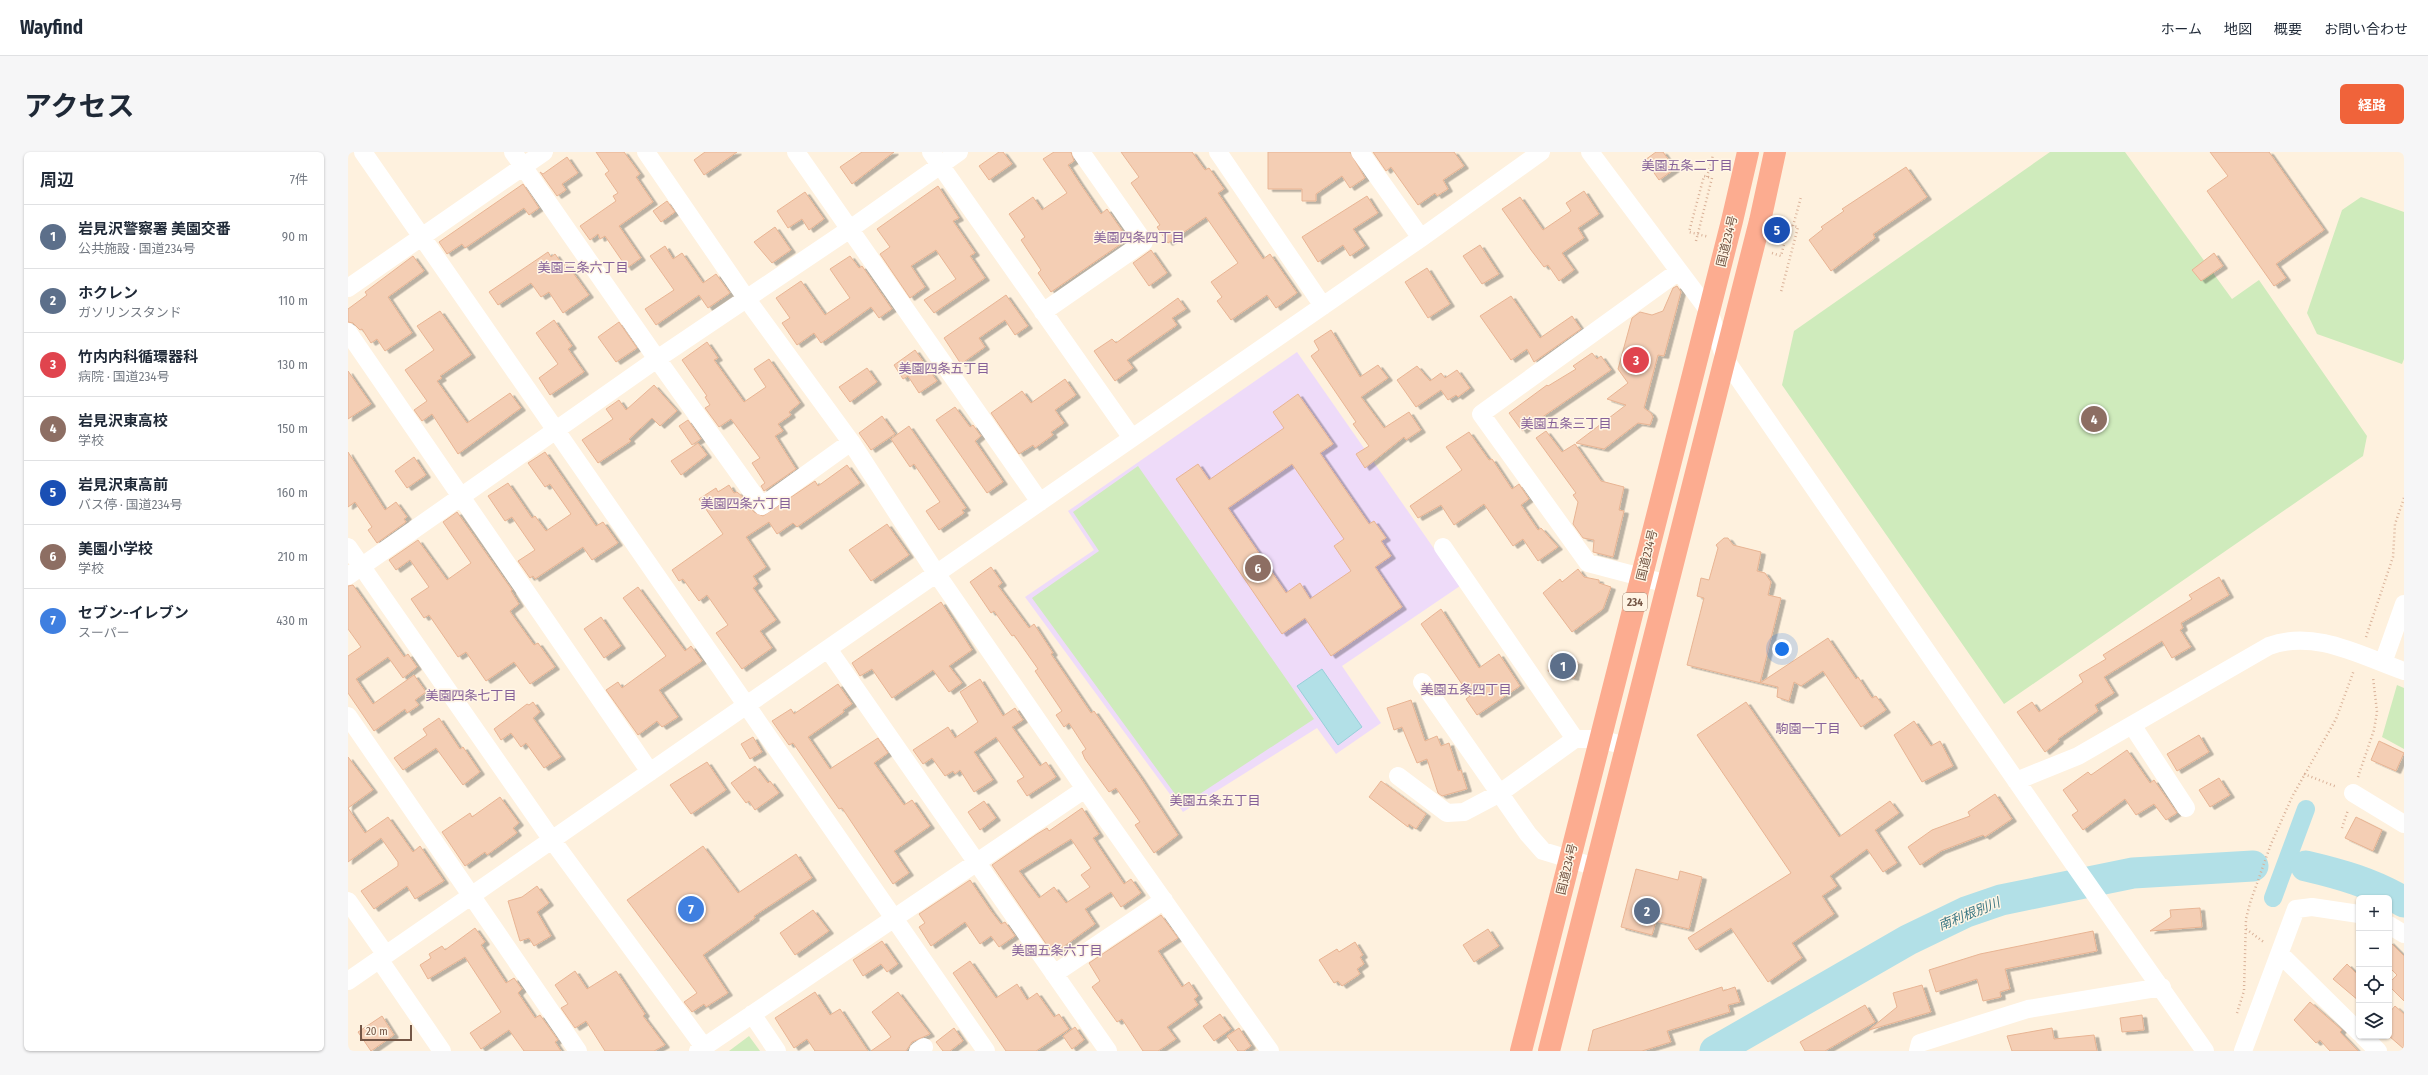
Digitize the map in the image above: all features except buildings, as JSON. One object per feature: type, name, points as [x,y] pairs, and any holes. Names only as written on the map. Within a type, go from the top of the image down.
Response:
[{"type":"highway","name":"国道234号","points":[[1521,1051],[1748,152]]},
{"type":"highway","name":"234","points":[[1549,1051],[1725,359],[1775,152]]},
{"type":"street","points":[[363,152],[986,1051]]},
{"type":"street","points":[[348,288],[422,237],[518,159],[544,152]]},
{"type":"street","points":[[646,152],[746,298],[851,442],[936,573],[1085,789],[1270,1051]]},
{"type":"street","points":[[796,152],[1040,502]]},
{"type":"street","points":[[355,571],[657,359],[850,229],[935,159],[959,152]]},
{"type":"street","points":[[1043,312],[1144,242],[1081,152]]},
{"type":"street","points":[[1218,152],[1323,306]]},
{"type":"street","points":[[1360,152],[1421,238]]},
{"type":"street","points":[[348,981],[1421,238],[1541,152]]},
{"type":"street","points":[[1590,152],[1709,311],[1725,359],[2072,863],[2162,987],[2205,1051]]},
{"type":"street","points":[[518,159],[657,359],[762,506],[851,442]]},
{"type":"street","points":[[935,159],[1132,438]]},
{"type":"street","points":[[1668,584],[1588,563],[1481,414],[1679,271]]},
{"type":"street","points":[[348,332],[650,772]]},
{"type":"street","points":[[348,547],[355,571],[552,840],[701,1049],[1085,789]]},
{"type":"street","points":[[1443,547],[1575,739]]},
{"type":"street","points":[[2380,662],[2404,604]]},
{"type":"street","points":[[2016,781],[2078,756],[2269,646],[2282,642],[2297,639],[2318,641],[2404,671]]},
{"type":"street","points":[[828,649],[1108,1051]]},
{"type":"street","points":[[1422,682],[1528,834],[1543,851],[1596,867]]},
{"type":"street","points":[[348,716],[578,1051]]},
{"type":"street","points":[[2132,725],[2186,808]]},
{"type":"street","points":[[1398,776],[1447,813],[1464,812],[1500,793],[1575,739],[1599,740],[1626,746]]},
{"type":"street","points":[[2353,793],[2404,824]]},
{"type":"street","points":[[1054,974],[1164,900]]},
{"type":"street","points":[[348,901],[442,1051]]},
{"type":"street","points":[[2243,1051],[2296,909],[2312,907],[2356,914]]},
{"type":"street","points":[[2392,927],[2404,934]]},
{"type":"street","points":[[2280,954],[2356,1029]]},
{"type":"street","points":[[1918,1051],[1920,1043],[2028,1009],[2162,987]]},
{"type":"street","points":[[752,1014],[777,1051]]},
{"type":"street","points":[[2366,1039],[2378,1051]]},
{"type":"path","points":[[1707,177],[1713,156]]},
{"type":"path","points":[[1689,232],[1704,176],[1712,178],[1696,241]]},
{"type":"path","points":[[1793,226],[1801,196]]},
{"type":"path","points":[[1782,256],[1789,225],[1798,227],[1782,292]]},
{"type":"path","points":[[2235,1018],[2244,991],[2246,929],[2250,903],[2271,844],[2304,774],[2336,719],[2360,655],[2393,557],[2395,524],[2404,498]]},
{"type":"path","points":[[2342,828],[2374,730],[2377,712],[2372,683],[2380,662]]},
{"type":"path","points":[[2304,774],[2353,793]]},
{"type":"path","points":[[2246,929],[2280,954]]},
{"type":"shaded area","points":[[1297,352],[1460,586],[1342,666],[1381,723],[1336,754],[1317,728],[1183,812],[1025,597],[1094,550],[1068,511]]},
{"type":"green space","points":[[2050,152],[2125,152],[2232,299],[2259,280],[2367,436],[2363,456],[2004,704],[1782,385],[1794,331]]},
{"type":"green space","points":[[2361,197],[2404,212],[2404,359],[2402,364],[2317,334],[2307,313],[2342,210]]},
{"type":"green space","points":[[1138,466],[1314,719],[1183,805],[1032,598],[1099,551],[1073,512]]},
{"type":"green space","points":[[2397,685],[2404,688],[2404,749],[2382,737]]},
{"type":"green space","points":[[749,1036],[760,1051],[729,1051]]},
{"type":"water","points":[[1322,669],[1362,727],[1338,745],[1297,686]]},
{"type":"waterway","points":[[2273,898],[2306,809]]},
{"type":"waterway","name":"南利根別川","points":[[1715,1051],[1908,940],[1966,912],[2001,900],[2133,873],[2253,866]]},
{"type":"waterway","name":"南利根別川","points":[[2306,866],[2331,872],[2368,884],[2404,902]]},
{"type":"place","name":"岩見沢東高前","points":[[1777,230]]},
{"type":"place","name":"竹内内科循環器科","points":[[1636,360]]},
{"type":"place","name":"岩見沢東高校","points":[[2094,419]]},
{"type":"place","name":"美園小学校","points":[[1258,568]]},
{"type":"place","name":"岩見沢警察署 美園交番","points":[[1563,666]]},
{"type":"place","name":"セブン-イレブン","points":[[691,909]]},
{"type":"place","name":"ホクレン","points":[[1647,911]]},
{"type":"district","name":"美園五条二丁目","points":[[1687,165]]},
{"type":"district","name":"美園四条四丁目","points":[[1139,237]]},
{"type":"district","name":"美園三条六丁目","points":[[583,267]]},
{"type":"district","name":"美園四条五丁目","points":[[944,368]]},
{"type":"district","name":"美園五条三丁目","points":[[1566,423]]},
{"type":"district","name":"美園四条六丁目","points":[[746,503]]},
{"type":"district","name":"美園五条四丁目","points":[[1466,689]]},
{"type":"district","name":"美園四条七丁目","points":[[471,695]]},
{"type":"district","name":"駒園一丁目","points":[[1808,728]]},
{"type":"district","name":"美園五条五丁目","points":[[1215,800]]},
{"type":"district","name":"美園五条六丁目","points":[[1057,950]]}]
